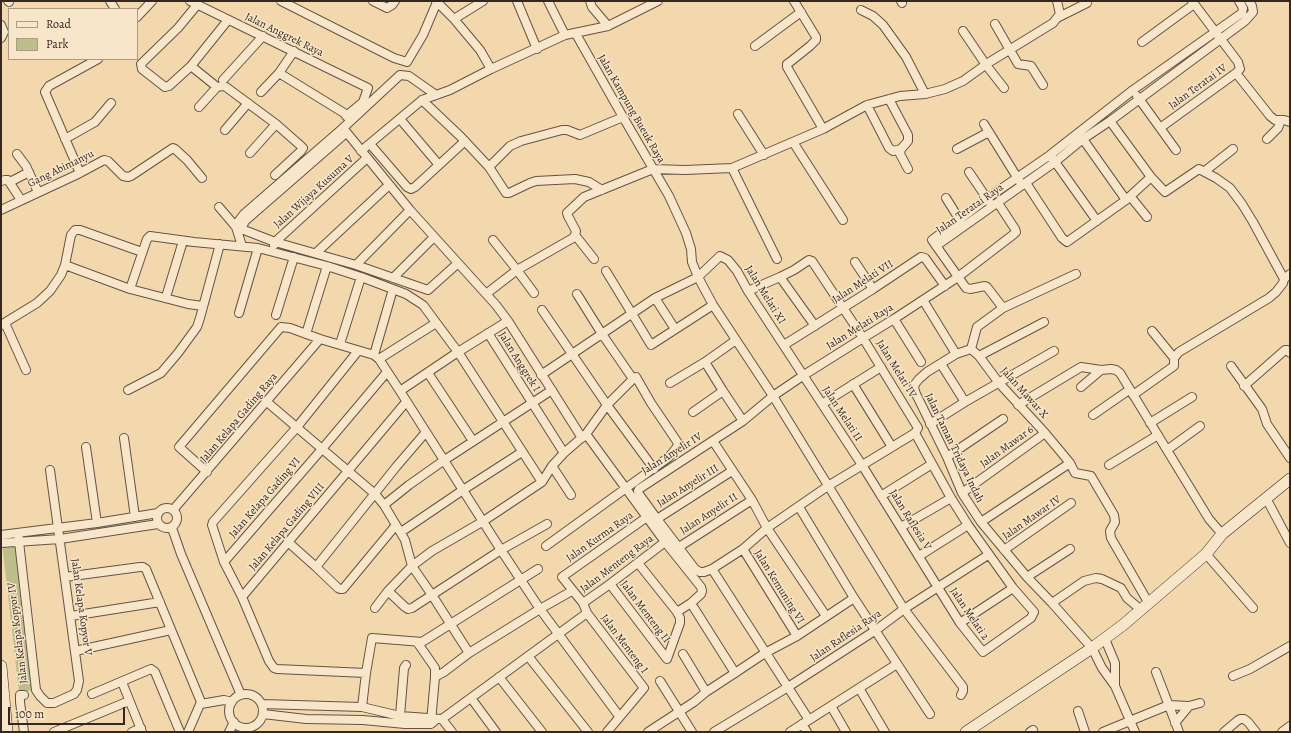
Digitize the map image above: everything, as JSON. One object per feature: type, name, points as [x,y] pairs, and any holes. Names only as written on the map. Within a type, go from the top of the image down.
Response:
[{"type":"street","points":[[138,16],[152,1]]},
{"type":"street","points":[[281,1],[394,58],[406,62],[409,60],[423,35],[436,1],[454,19],[480,50],[491,69]]},
{"type":"street","points":[[373,1],[387,8],[395,1]]},
{"type":"street","points":[[454,19],[483,1]]},
{"type":"street","points":[[517,1],[537,49]]},
{"type":"street","points":[[548,1],[565,36]]},
{"type":"street","points":[[590,1],[592,7],[608,26]]},
{"type":"street","points":[[361,151],[422,100],[450,90],[491,69],[565,36],[608,26],[658,1]]},
{"type":"street","points":[[794,1],[816,37],[816,40],[787,64],[786,67],[823,130]]},
{"type":"street","points":[[1057,1],[1060,10],[1059,17]]},
{"type":"street","name":"Jalan Teratai Raya","points":[[1239,1],[1244,8],[1242,13],[1133,90],[1081,136],[1055,162],[936,246],[932,240],[987,198],[1050,155],[1081,136],[1110,121],[1221,40],[1245,21],[1253,12],[1249,1]]},
{"type":"street","points":[[193,2],[178,28],[143,61],[141,66],[142,69],[160,85],[167,87],[191,66],[228,20]]},
{"type":"street","name":"Jalan Anggrek Raya","points":[[193,2],[368,88],[363,102],[348,118]]},
{"type":"street","points":[[1142,42],[1194,2],[1221,40]]},
{"type":"street","points":[[594,259],[576,235],[576,231],[567,214],[568,211],[584,197],[653,169],[685,170],[732,168],[823,130],[868,105],[900,96],[925,94],[945,89],[963,81],[1053,23],[1059,17],[1087,3]]},
{"type":"street","points":[[861,10],[873,16],[883,24],[906,57],[925,94]]},
{"type":"street","points":[[755,46],[801,12]]},
{"type":"street","points":[[995,24],[1018,64],[1031,66],[1043,85]]},
{"type":"street","points":[[1,25],[4,32],[1,38]]},
{"type":"street","points":[[963,31],[1004,88]]},
{"type":"street","name":"Jalan Kampung Bueuk Raya","points":[[576,34],[679,215],[691,249],[692,262],[713,305],[773,396],[904,609],[963,688],[961,695]]},
{"type":"street","points":[[199,107],[263,36]]},
{"type":"street","name":"Jalan Teratai IV","points":[[1160,128],[1239,71],[1240,66],[1221,40]]},
{"type":"street","points":[[261,92],[279,73],[294,51]]},
{"type":"street","points":[[80,173],[45,92],[49,86],[96,60]]},
{"type":"street","points":[[191,66],[220,83],[220,86],[226,87],[276,124],[303,148],[275,176]]},
{"type":"street","points":[[279,73],[348,118]]},
{"type":"street","points":[[1236,73],[1270,116],[1275,120],[1290,122]]},
{"type":"street","points":[[436,95],[409,76],[400,75],[348,118],[344,130],[245,221],[242,227],[244,230],[275,242],[356,265],[428,290],[457,264]]},
{"type":"street","points":[[1133,90],[1176,150]]},
{"type":"street","points":[[889,99],[909,138],[901,149],[900,156],[908,169]]},
{"type":"street","points":[[422,100],[465,141],[488,167],[507,193],[536,181],[570,179],[589,182],[602,190]]},
{"type":"street","points":[[65,139],[95,122],[111,103]]},
{"type":"street","points":[[225,130],[248,104]]},
{"type":"street","points":[[868,105],[889,148],[893,151],[901,149]]},
{"type":"street","points":[[738,114],[764,155]]},
{"type":"street","points":[[488,167],[510,146],[521,141],[562,130],[567,130],[580,135],[623,117]]},
{"type":"street","points":[[400,119],[439,165]]},
{"type":"street","points":[[1267,139],[1278,128],[1282,120]]},
{"type":"street","points":[[1110,121],[1151,177],[1165,192],[1198,170],[1205,171],[1230,188],[1237,196],[1287,276],[1279,289],[1269,298],[1179,352],[1174,358]]},
{"type":"street","points":[[250,153],[276,124]]},
{"type":"street","points":[[984,124],[1017,177],[1024,184],[1062,238],[1067,242],[1128,198],[1151,177]]},
{"type":"street","points":[[344,130],[389,186],[457,264],[486,294],[508,321],[541,375],[584,436],[702,589],[700,594],[691,603],[677,612],[638,563]]},
{"type":"street","points":[[235,226],[244,214],[344,130]]},
{"type":"street","points":[[957,149],[989,132]]},
{"type":"street","points":[[1081,136],[1128,198],[1147,217]]},
{"type":"street","points":[[370,144],[407,187],[411,189],[465,141]]},
{"type":"street","points":[[793,142],[843,220]]},
{"type":"street","name":"Gang Abimanyu","points":[[1,210],[106,160],[123,176],[128,177],[173,148],[202,178]]},
{"type":"street","points":[[1205,171],[1233,149]]},
{"type":"street","points":[[17,154],[29,172],[38,192]]},
{"type":"street","points":[[1050,155],[1097,221]]},
{"type":"street","name":"Jalan Wijaya Kusuma V","points":[[275,242],[367,158]]},
{"type":"street","points":[[732,168],[777,259]]},
{"type":"street","points":[[1,182],[7,180],[10,182],[29,172]]},
{"type":"street","points":[[969,172],[987,198],[996,205]]},
{"type":"street","points":[[10,182],[21,200]]},
{"type":"street","points":[[316,253],[389,186]]},
{"type":"street","points":[[946,198],[964,227]]},
{"type":"street","name":"Jalan Melati Raya","points":[[773,396],[945,286],[1016,232],[996,205]]},
{"type":"street","points":[[220,207],[235,226],[242,246]]},
{"type":"street","points":[[356,265],[410,210]]},
{"type":"street","points":[[26,370],[3,324],[37,303],[50,291],[61,275],[65,265],[74,230],[80,230],[142,252]]},
{"type":"street","points":[[486,294],[517,270],[576,235]]},
{"type":"street","points":[[130,289],[142,252],[147,239],[150,236],[183,241],[258,248],[327,266],[406,294],[423,305],[458,352],[542,482]]},
{"type":"street","points":[[393,278],[434,237]]},
{"type":"street","points":[[493,240],[534,293]]},
{"type":"street","points":[[166,298],[183,241]]},
{"type":"street","points":[[271,251],[275,242]]},
{"type":"street","points":[[128,390],[161,373],[178,353],[197,326],[220,244]]},
{"type":"street","points":[[936,246],[968,289],[985,286],[987,287],[1003,308]]},
{"type":"street","points":[[239,313],[258,248]]},
{"type":"street","name":"Jalan Melati XI","points":[[698,277],[720,256],[728,260],[737,271],[748,291],[804,376]]},
{"type":"street","points":[[276,314],[294,257]]},
{"type":"street","name":"Jalan Melati VII","points":[[784,345],[922,257],[926,259],[945,286]]},
{"type":"street","name":"Jalan Melati IV","points":[[780,278],[809,260],[812,261],[882,367],[918,426],[914,433]]},
{"type":"street","points":[[855,262],[873,289]]},
{"type":"street","points":[[65,265],[130,289],[188,304],[203,306]]},
{"type":"street","points":[[306,334],[327,266]]},
{"type":"street","points":[[606,271],[651,345],[713,305]]},
{"type":"street","points":[[923,300],[956,354],[971,350],[977,327],[1003,308],[1076,274]]},
{"type":"street","points":[[340,344],[361,277]]},
{"type":"street","points":[[541,375],[655,298],[698,277]]},
{"type":"street","points":[[748,291],[780,278],[815,326]]},
{"type":"street","points":[[376,357],[393,289]]},
{"type":"street","points":[[546,546],[625,488],[654,469],[669,457],[678,443],[602,334],[577,294]]},
{"type":"street","points":[[655,298],[675,329]]},
{"type":"street","points":[[542,310],[573,353],[607,405],[654,469]]},
{"type":"street","points":[[894,319],[921,362]]},
{"type":"street","points":[[400,391],[508,321]]},
{"type":"street","points":[[980,356],[1044,322]]},
{"type":"street","points":[[376,357],[436,323]]},
{"type":"street","points":[[207,472],[179,447],[281,327],[290,328],[376,357],[400,391],[443,461],[520,579],[557,633],[619,716],[607,732]]},
{"type":"street","points":[[1093,415],[1174,366],[1174,358],[1152,331]]},
{"type":"street","name":"Jalan Anggrek I","points":[[488,333],[564,453]]},
{"type":"street","name":"Jalan Kelapa Gading Raya","points":[[173,510],[320,339]]},
{"type":"street","points":[[670,383],[705,362],[736,340]]},
{"type":"street","name":"Jalan Mawar X","points":[[971,350],[980,356],[999,383],[1018,405],[1045,432],[1070,463],[1075,473],[1091,476],[1114,515],[1115,522],[1110,532],[1111,538],[1144,606]]},
{"type":"street","points":[[358,351],[297,427],[213,522],[212,528],[224,562],[242,597],[269,661],[276,669],[366,673]]},
{"type":"street","points":[[1244,386],[1280,354],[1289,351]]},
{"type":"street","points":[[930,424],[965,402],[1054,352]]},
{"type":"street","name":"Jalan Taman Tridaya Indah","points":[[956,354],[919,379],[914,388],[947,457],[962,493],[980,522],[1092,648],[1102,668],[1115,686]]},
{"type":"street","points":[[705,362],[743,421]]},
{"type":"street","points":[[941,364],[965,402]]},
{"type":"street","points":[[1231,366],[1262,409],[1267,424],[1290,458]]},
{"type":"street","points":[[822,404],[882,367]]},
{"type":"street","points":[[1018,405],[1081,367],[1101,370],[1111,369],[1120,373],[1209,519],[1222,534]]},
{"type":"street","points":[[1081,387],[1101,370]]},
{"type":"street","name":"Jalan Kelapa Gading VI","points":[[224,562],[322,450],[351,413],[387,372]]},
{"type":"street","points":[[428,372],[473,441]]},
{"type":"street","name":"Jalan Melati II","points":[[804,376],[862,465]]},
{"type":"street","points":[[376,608],[388,591],[412,566],[432,551],[482,522],[542,482],[552,466],[564,453],[584,436],[607,405],[634,378]]},
{"type":"street","points":[[853,384],[892,447]]},
{"type":"street","points":[[384,505],[443,461],[552,390]]},
{"type":"street","points":[[693,412],[723,392]]},
{"type":"street","name":"Jalan Anyelir IV","points":[[712,569],[704,572],[697,570],[657,519],[638,491],[743,421],[773,396]]},
{"type":"street","points":[[1150,423],[1192,397]]},
{"type":"street","points":[[267,402],[322,450],[349,471],[375,494],[384,505],[405,540],[412,566],[469,653]]},
{"type":"street","name":"Jalan Kelapa Gading VIII","points":[[242,597],[406,402]]},
{"type":"street","points":[[947,457],[1003,419]]},
{"type":"street","points":[[1168,450],[1200,426]]},
{"type":"street","points":[[316,567],[426,432]]},
{"type":"street","name":"Jalan Mawar 6","points":[[962,493],[1045,432]]},
{"type":"street","points":[[807,732],[805,722],[788,688],[712,569],[743,549],[767,528],[828,486],[914,433],[968,525],[1013,588],[960,623]]},
{"type":"street","points":[[1109,465],[1158,434]]},
{"type":"street","points":[[124,438],[135,518]]},
{"type":"street","points":[[713,441],[752,500],[767,528],[826,616]]},
{"type":"street","points":[[86,447],[97,523]]},
{"type":"street","points":[[288,542],[338,588],[343,588],[398,528],[463,490],[522,452]]},
{"type":"street","points":[[980,522],[1070,463]]},
{"type":"street","points":[[881,496],[932,464]]},
{"type":"street","name":"Jalan Raflesia V","points":[[862,465],[938,587]]},
{"type":"street","points":[[552,466],[571,495]]},
{"type":"street","name":"Jalan Kelapa Kopyor V","points":[[50,470],[79,681],[77,690],[74,694]]},
{"type":"street","name":"Jalan Anyelir III","points":[[657,519],[732,471]]},
{"type":"street","points":[[966,732],[1092,648],[1123,625],[1206,554],[1222,534],[1290,479]]},
{"type":"street","points":[[901,527],[951,498]]},
{"type":"street","points":[[1266,498],[1289,539]]},
{"type":"street","name":"Jalan Anyelir II","points":[[679,547],[752,500]]},
{"type":"street","name":"Jalan Mawar IV","points":[[1004,550],[1071,503]]},
{"type":"street","points":[[799,507],[854,598],[930,714]]},
{"type":"street","points":[[1,539],[18,533],[57,525],[97,523],[135,518],[158,513],[162,509],[168,508],[176,513],[176,523],[172,528]]},
{"type":"street","points":[[158,513],[158,524]]},
{"type":"street","name":"Jalan Kurma Raya","points":[[587,612],[583,603],[562,577],[647,517]]},
{"type":"street","points":[[1,539],[19,542],[60,539],[158,524],[164,528],[172,528]]},
{"type":"street","points":[[388,591],[404,607],[408,609],[412,608],[501,550],[547,524]]},
{"type":"street","points":[[919,556],[968,525]]},
{"type":"street","points":[[172,528],[181,554],[241,695]]},
{"type":"street","points":[[1,532],[1,539]]},
{"type":"street","name":"Jalan Kelapa Kopyor IV","points":[[18,533],[36,690],[47,703],[54,703],[74,694]]},
{"type":"street","name":"Jalan Menteng Raya","points":[[583,603],[665,542]]},
{"type":"street","name":"Jalan Kemuning VI","points":[[743,549],[797,636]]},
{"type":"street","points":[[1027,576],[1070,549]]},
{"type":"street","points":[[1206,554],[1253,608]]},
{"type":"street","name":"Jalan Raflesia Raya","points":[[714,732],[788,688],[876,630],[904,609],[988,555]]},
{"type":"street","points":[[65,577],[143,567],[146,569],[199,695],[201,704],[188,732]]},
{"type":"street","points":[[362,707],[372,638],[417,642],[427,639],[538,568]]},
{"type":"street","points":[[1052,602],[1084,581],[1096,578],[1102,579],[1121,588],[1127,598],[1144,606]]},
{"type":"street","name":"Jalan Menteng II","points":[[610,584],[666,659],[680,623],[680,618],[677,612]]},
{"type":"street","name":"Jalan Melati 2","points":[[938,587],[960,623],[983,652],[1031,618],[1034,614],[1013,588]]},
{"type":"street","points":[[435,677],[469,653],[540,608],[570,592]]},
{"type":"street","points":[[648,732],[765,653],[797,636],[854,598]]},
{"type":"street","points":[[71,616],[160,602]]},
{"type":"street","points":[[694,608],[735,673]]},
{"type":"street","points":[[263,714],[306,719],[363,720],[405,724],[435,720],[471,698],[587,612]]},
{"type":"street","name":"Jalan Menteng I","points":[[587,612],[644,688],[619,716]]},
{"type":"street","points":[[75,651],[171,630]]},
{"type":"street","points":[[1105,639],[1115,663],[1115,686],[1135,732]]},
{"type":"street","points":[[417,642],[435,668],[435,720]]},
{"type":"street","points":[[1233,676],[1250,669],[1290,646]]},
{"type":"street","points":[[683,654],[706,692]]},
{"type":"street","points":[[528,656],[588,732]]},
{"type":"street","points":[[790,732],[897,664]]},
{"type":"street","points":[[400,716],[404,668],[406,665]]},
{"type":"street","points":[[1,666],[7,732]]},
{"type":"street","points":[[92,694],[149,669],[155,672],[180,732]]},
{"type":"street","points":[[1156,672],[1179,732]]},
{"type":"street","points":[[499,677],[542,732]]},
{"type":"street","points":[[660,681],[692,732]]},
{"type":"street","points":[[122,682],[141,730],[132,732]]},
{"type":"street","points":[[859,688],[885,732]]},
{"type":"street","points":[[262,704],[263,714],[255,725],[251,727],[241,730],[230,716],[229,710],[235,698],[247,694],[253,696],[262,704],[362,707],[400,716],[435,720],[452,732]]},
{"type":"street","points":[[24,695],[20,695],[20,702],[24,732]]},
{"type":"street","points":[[471,698],[496,732]]},
{"type":"street","points":[[201,704],[224,700],[232,702]]},
{"type":"street","points":[[54,732],[129,702]]},
{"type":"street","points":[[1103,732],[1169,705],[1189,706],[1200,703]]},
{"type":"street","points":[[831,706],[846,732]]},
{"type":"street","points":[[1175,723],[1189,706]]},
{"type":"street","points":[[1078,711],[1084,732]]},
{"type":"street","points":[[1224,732],[1240,719],[1244,719],[1248,722],[1256,732]]},
{"type":"street","points":[[229,732],[234,722]]},
{"type":"street","points":[[1282,732],[1290,726]]},
{"type":"green space","points":[[19,542],[36,690],[19,692],[2,543]]}]
